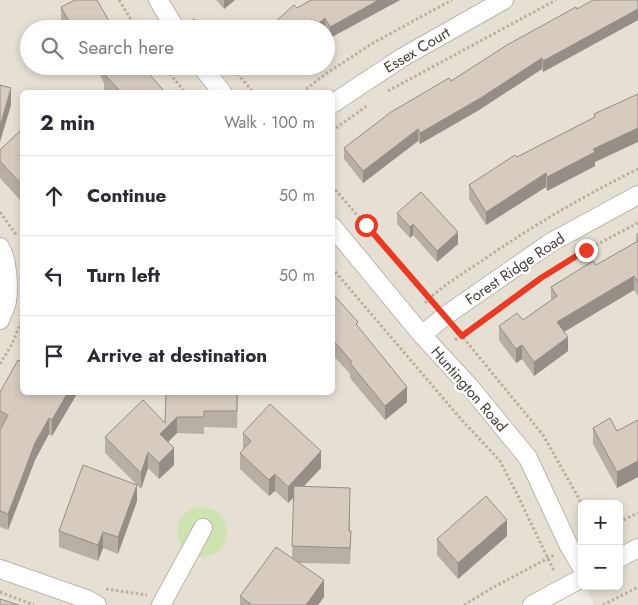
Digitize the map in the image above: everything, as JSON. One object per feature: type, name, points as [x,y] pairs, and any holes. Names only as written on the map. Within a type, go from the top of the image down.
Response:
[{"type":"street","points":[[158,0],[170,20]]},
{"type":"street","name":"Essex Court","points":[[335,102],[403,56],[504,0]]},
{"type":"street","points":[[208,75],[220,90]]},
{"type":"street","name":"Forest Ridge Road","points":[[422,335],[444,316],[550,243],[638,195]]},
{"type":"street","name":"Huntington Road","points":[[335,230],[422,335],[470,387],[528,458],[578,561]]},
{"type":"street","points":[[0,247],[8,277],[7,303],[0,320]]},
{"type":"street","points":[[161,605],[203,528]]},
{"type":"street","points":[[623,556],[638,548]]},
{"type":"street","points":[[0,569],[86,599],[97,605]]},
{"type":"street","points":[[532,605],[578,580]]},
{"type":"path","points":[[119,0],[131,20]]},
{"type":"path","points":[[335,68],[373,43],[452,0]]},
{"type":"path","points":[[385,93],[556,0]]},
{"type":"path","points":[[171,75],[183,90]]},
{"type":"path","points":[[239,75],[251,90]]},
{"type":"path","points":[[305,90],[324,75]]},
{"type":"path","points":[[335,129],[371,103]]},
{"type":"path","points":[[425,303],[529,229],[581,198],[638,169]]},
{"type":"path","points":[[335,189],[462,336],[543,435],[580,500]]},
{"type":"path","points":[[0,212],[18,239]]},
{"type":"path","points":[[455,340],[541,278],[586,250],[638,223]]},
{"type":"path","points":[[335,272],[460,418],[500,461],[554,571]]},
{"type":"path","points":[[0,364],[12,344],[20,325]]},
{"type":"path","points":[[623,520],[638,513]]},
{"type":"path","points":[[464,605],[569,546]]},
{"type":"path","points":[[603,605],[638,587]]},
{"type":"path","points":[[0,592],[34,605]]},
{"type":"shaded area","points":[[0,0],[638,0],[638,605],[594,605],[587,590],[623,590],[623,500],[578,500],[578,574],[520,605],[0,605]]},
{"type":"green space","points":[[197,507],[207,507],[220,514],[227,527],[227,537],[220,550],[207,557],[197,557],[188,553],[181,546],[177,537],[177,527],[181,518],[188,511]]},
{"type":"building","points":[[75,0],[97,0],[108,20],[68,20],[61,7]]},
{"type":"building","points":[[311,0],[379,0],[335,24],[335,20],[326,20],[325,18],[323,20],[277,20],[294,5],[297,8]]},
{"type":"building","points":[[593,0],[638,0],[638,9],[543,61],[542,58],[479,99],[420,133],[418,129],[363,171],[344,148],[391,112],[449,78],[451,81],[507,45],[576,7],[577,9]]},
{"type":"building","points":[[105,75],[150,75],[163,90],[119,90]]},
{"type":"building","points":[[0,85],[11,88],[0,126]]},
{"type":"building","points":[[638,94],[638,128],[593,149],[595,152],[547,177],[546,173],[486,212],[469,185],[515,155],[517,157],[595,117],[594,114]]},
{"type":"building","points":[[20,131],[20,183],[0,161],[0,150]]},
{"type":"building","points":[[421,192],[458,232],[437,251],[413,224],[410,227],[397,213]]},
{"type":"building","points":[[638,241],[638,282],[634,276],[557,322],[568,337],[534,362],[522,345],[516,349],[499,326],[517,313],[523,320],[557,296],[551,287],[593,261],[596,265]]},
{"type":"building","points":[[335,296],[358,322],[356,324],[407,387],[385,406],[350,363],[352,362],[335,342]]},
{"type":"building","points":[[18,360],[20,361],[20,395],[66,395],[52,420],[49,418],[35,443],[8,514],[0,511],[0,430],[8,415],[0,411],[0,392]]},
{"type":"building","points":[[166,395],[237,395],[237,411],[204,411],[204,417],[177,417],[160,434],[174,448],[159,463],[148,452],[141,473],[105,437],[143,400],[165,423]]},
{"type":"building","points":[[270,404],[321,451],[288,487],[275,474],[269,480],[240,453],[251,441],[243,433]]},
{"type":"building","points":[[610,418],[617,431],[638,420],[638,461],[617,472],[593,428]]},
{"type":"building","points":[[83,465],[137,485],[118,537],[103,532],[98,545],[59,531]]},
{"type":"building","points":[[294,486],[350,488],[350,548],[292,546]]},
{"type":"building","points":[[486,496],[507,520],[458,563],[437,539]]},
{"type":"building","points":[[276,547],[324,580],[306,605],[252,605],[240,596]]},
{"type":"building","points":[[0,599],[19,605],[0,605]]},
{"type":"route","points":[[366,225],[462,336],[541,278],[586,250]]}]
